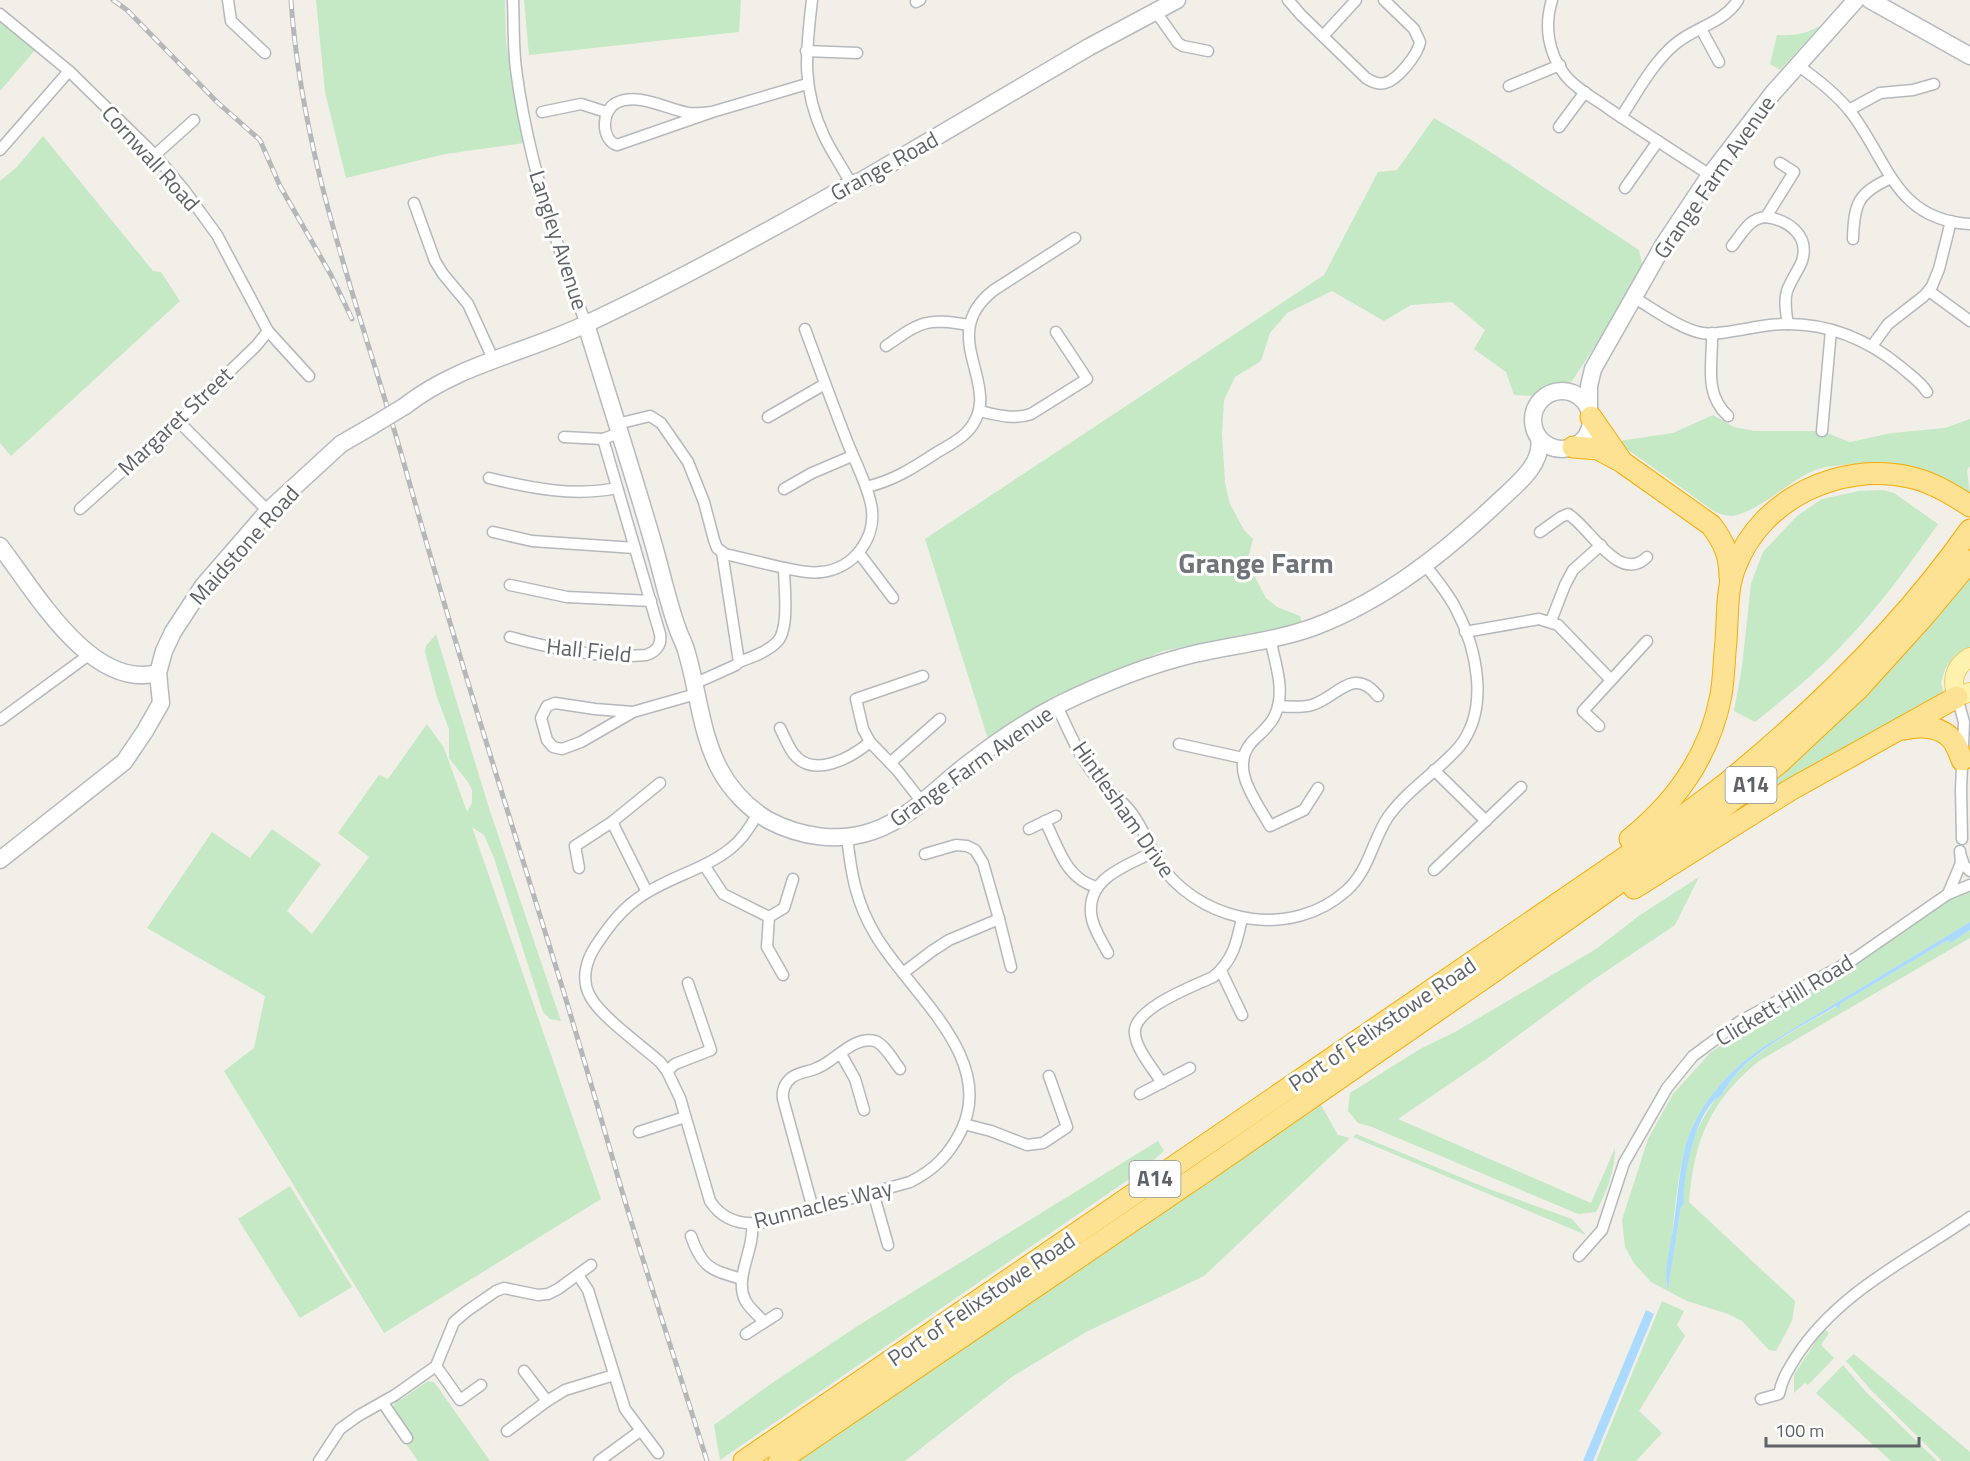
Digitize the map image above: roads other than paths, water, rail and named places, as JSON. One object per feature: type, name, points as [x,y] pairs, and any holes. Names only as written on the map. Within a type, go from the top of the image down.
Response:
[{"type":"highway","points":[[1590,412],[1622,462]]},
{"type":"highway","points":[[1566,898],[1602,861],[1646,826],[1669,802],[1682,785],[1706,744],[1721,694],[1730,581],[1727,549],[1711,525],[1622,462],[1598,449],[1569,448]]},
{"type":"highway","points":[[1711,525],[1740,527],[1751,525],[1821,483],[1861,474],[1891,474],[1910,477],[1930,484],[1970,506]]},
{"type":"highway","points":[[1730,581],[1744,548],[1774,512]]},
{"type":"highway","name":"Port of Felixstowe Road","points":[[744,1461],[1636,850],[1727,782],[1790,728],[1884,636],[1969,532]]},
{"type":"highway","name":"Port of Felixstowe Road","points":[[779,1461],[1195,1178],[1706,821],[1779,763],[1859,688],[1970,561]]},
{"type":"highway","points":[[1497,969],[1554,939],[1790,790],[1963,695]]},
{"type":"highway","points":[[1899,730],[1913,727],[1938,730],[1954,742],[1962,760]]},
{"type":"main road","points":[[1963,695],[1953,686],[1954,674],[1970,657]]},
{"type":"street","points":[[228,0],[231,21],[265,53]]},
{"type":"street","name":"Langley Avenue","points":[[513,0],[516,68],[532,155],[570,281],[586,324]]},
{"type":"street","points":[[812,0],[806,51],[807,84],[823,134],[851,184]]},
{"type":"street","points":[[1288,0],[1366,78],[1379,83],[1388,82],[1414,57],[1418,52],[1420,42],[1414,29],[1384,0]]},
{"type":"street","points":[[1323,36],[1356,0]]},
{"type":"street","points":[[1552,0],[1548,27],[1549,42],[1570,80],[1621,117],[1710,175]]},
{"type":"street","points":[[1621,117],[1665,54],[1680,40],[1728,13],[1738,0]]},
{"type":"street","name":"Grange Farm Avenue","points":[[1590,412],[1589,386],[1593,369],[1664,244],[1710,175],[1773,93],[1856,0]]},
{"type":"street","points":[[1870,0],[1970,56]]},
{"type":"street","points":[[1164,5],[1178,43],[1208,51]]},
{"type":"street","name":"Grange Road","points":[[586,324],[704,264],[851,184],[861,181],[1164,5]]},
{"type":"street","name":"Cornwall Road","points":[[0,14],[69,70],[155,155],[217,235],[268,331],[309,376]]},
{"type":"street","points":[[1701,29],[1719,62]]},
{"type":"street","points":[[806,51],[857,52]]},
{"type":"street","points":[[1509,86],[1560,65]]},
{"type":"street","points":[[1797,65],[1821,82],[1849,110],[1897,188],[1915,205],[1932,215],[1970,224]]},
{"type":"street","points":[[0,150],[69,70]]},
{"type":"street","points":[[712,112],[690,113],[636,100],[617,102],[606,112],[606,131],[616,146],[712,112],[807,84]]},
{"type":"street","points":[[1849,110],[1880,93],[1913,90],[1934,84]]},
{"type":"street","points":[[1559,127],[1586,92]]},
{"type":"street","points":[[542,112],[581,104],[606,112]]},
{"type":"street","points":[[155,155],[194,120]]},
{"type":"street","points":[[1625,188],[1658,141]]},
{"type":"street","points":[[1766,217],[1794,172],[1780,163]]},
{"type":"street","points":[[1852,239],[1854,217],[1860,199],[1871,187],[1891,178]]},
{"type":"street","points":[[414,203],[435,261],[468,304],[494,360]]},
{"type":"street","points":[[1732,246],[1748,225],[1754,220],[1766,217],[1790,225],[1800,235],[1804,246],[1802,260],[1786,295],[1788,324]]},
{"type":"street","points":[[1872,346],[1888,324],[1929,291],[1939,269],[1951,221]]},
{"type":"street","points":[[866,487],[895,478],[960,438],[968,430],[980,411],[981,395],[969,344],[969,325],[977,308],[988,295],[1075,238]]},
{"type":"street","points":[[1929,291],[1970,321]]},
{"type":"street","points":[[1633,297],[1686,327],[1704,333],[1788,324],[1830,330],[1853,337],[1872,346],[1917,380],[1927,392]]},
{"type":"street","points":[[886,346],[922,323],[939,321],[969,325]]},
{"type":"street","name":"Grange Farm Avenue","points":[[586,324],[685,645],[706,737],[720,771],[739,796],[758,813],[776,824],[804,834],[824,837],[870,832],[891,824],[922,802],[972,760],[1057,706],[1161,663],[1310,628],[1338,617],[1378,596],[1425,565],[1515,486],[1537,460],[1569,448]]},
{"type":"street","name":"Maidstone Road","points":[[0,860],[124,762],[146,731],[161,703],[159,673],[164,651],[185,612],[210,576],[268,511],[341,444],[448,380],[586,324]]},
{"type":"street","points":[[722,552],[784,568],[810,572],[828,571],[842,567],[859,553],[865,544],[872,522],[866,487],[852,456],[805,329]]},
{"type":"street","points":[[1822,431],[1830,330]]},
{"type":"street","name":"Margaret Street","points":[[80,508],[178,421],[257,345],[268,331]]},
{"type":"street","points":[[980,411],[1009,417],[1023,417],[1087,379],[1056,332]]},
{"type":"street","points":[[1712,333],[1711,388],[1717,403],[1728,416]]},
{"type":"street","name":"Grange Farm Avenue","points":[[1556,392],[1575,383],[1593,369]]},
{"type":"street","points":[[768,417],[825,384]]},
{"type":"street","points":[[1537,460],[1541,447],[1534,428],[1533,416],[1536,407],[1546,396],[1556,392],[1571,393],[1584,401],[1590,412],[1587,435],[1581,442],[1569,448],[1555,448],[1546,445],[1539,438]]},
{"type":"street","points":[[564,436],[603,440],[618,429],[650,416],[661,423],[691,468],[704,502],[714,540],[722,552],[739,662]]},
{"type":"street","points":[[178,421],[268,511]]},
{"type":"street","points":[[603,440],[660,636],[678,628]]},
{"type":"street","points":[[784,489],[852,456]]},
{"type":"street","points":[[489,478],[579,492],[616,488]]},
{"type":"street","points":[[1540,532],[1568,514],[1614,558],[1628,565],[1647,557]]},
{"type":"street","points":[[493,532],[532,542],[635,548]]},
{"type":"street","points":[[1551,621],[1573,570],[1601,545]]},
{"type":"street","points":[[0,546],[62,626],[90,654],[126,673],[142,675],[159,673]]},
{"type":"street","points":[[859,553],[893,598]]},
{"type":"street","name":"Hintlesham Drive","points":[[1057,706],[1085,762],[1098,780],[1131,812],[1165,871],[1185,891],[1210,907],[1242,918],[1267,920],[1299,917],[1339,897],[1360,876],[1380,831],[1393,810],[1460,745],[1476,712],[1479,694],[1475,668],[1465,632],[1455,607],[1425,565]]},
{"type":"street","points":[[633,712],[555,703],[547,706],[541,718],[547,740],[553,747],[562,749],[580,742],[633,712],[696,688],[739,662],[760,653],[780,638],[784,620],[784,568]]},
{"type":"street","points":[[510,585],[567,597],[651,601]]},
{"type":"street","points":[[1465,632],[1539,619],[1551,621],[1558,625],[1611,680]]},
{"type":"street","name":"Hall Field","points":[[510,637],[565,650],[638,656],[656,650],[660,636]]},
{"type":"street","points":[[1270,638],[1280,683],[1278,706],[1270,725],[1250,744],[1243,758],[1243,777],[1270,826],[1304,810],[1318,788]]},
{"type":"street","points":[[1599,726],[1583,711],[1647,641]]},
{"type":"street","points":[[0,720],[90,654]]},
{"type":"street","points":[[922,802],[870,742],[863,729],[856,699],[923,676]]},
{"type":"street","points":[[1278,706],[1311,705],[1329,697],[1345,685],[1353,683],[1368,685],[1378,696]]},
{"type":"street","points":[[1948,894],[1961,863],[1963,695]]},
{"type":"street","points":[[890,763],[940,719]]},
{"type":"street","points":[[780,728],[793,753],[803,761],[815,765],[828,765],[845,759],[870,742]]},
{"type":"street","points":[[1179,744],[1243,758]]},
{"type":"street","points":[[1434,770],[1486,821]]},
{"type":"street","points":[[579,868],[575,846],[612,822],[660,783]]},
{"type":"street","points":[[1434,870],[1521,787]]},
{"type":"street","name":"Runnacles Way","points":[[758,813],[738,842],[718,857],[647,892],[620,913],[603,935],[588,962],[586,982],[587,991],[596,1005],[660,1062],[667,1071],[675,1084],[710,1201],[721,1213],[734,1221],[753,1224],[910,1182],[932,1169],[950,1149],[964,1124],[970,1106],[969,1082],[963,1061],[944,1027],[875,935],[857,897],[852,881],[847,836]]},
{"type":"street","points":[[1029,829],[1051,819],[1074,875],[1083,882],[1096,887]]},
{"type":"street","points":[[612,822],[647,892]]},
{"type":"street","points":[[1962,839],[1970,829]]},
{"type":"street","points":[[925,854],[956,845],[967,846],[975,850],[983,863],[1011,967]]},
{"type":"street","points":[[1960,851],[1964,865],[1970,871]]},
{"type":"street","points":[[1108,953],[1091,914],[1096,887],[1108,876],[1154,852]]},
{"type":"street","points":[[704,865],[723,894],[769,918]]},
{"type":"street","points":[[769,918],[784,908],[793,879]]},
{"type":"street","name":"Clickett Hill Road","points":[[1579,1256],[1602,1230],[1624,1163],[1667,1088],[1693,1056],[1739,1022],[1854,959],[1948,894],[1970,885]]},
{"type":"street","points":[[769,918],[767,947],[783,975]]},
{"type":"street","points":[[1162,1083],[1137,1043],[1135,1029],[1138,1019],[1149,1009],[1221,971],[1236,946],[1242,918]]},
{"type":"street","points":[[903,973],[949,940],[999,919]]},
{"type":"street","points":[[1221,971],[1242,1015]]},
{"type":"street","points":[[667,1071],[675,1064],[711,1050],[688,982]]},
{"type":"street","points":[[813,1209],[783,1099],[782,1091],[785,1084],[794,1076],[816,1069],[859,1042],[872,1041],[881,1046],[900,1069]]},
{"type":"street","points":[[841,1054],[855,1079],[864,1110]]},
{"type":"street","points":[[1140,1094],[1190,1068]]},
{"type":"street","points":[[964,1124],[991,1131],[1027,1145],[1043,1143],[1051,1139],[1067,1127],[1049,1076]]},
{"type":"street","points":[[639,1132],[685,1116]]},
{"type":"street","points":[[873,1192],[888,1245]]},
{"type":"street","points":[[1761,1399],[1779,1394],[1781,1380],[1804,1344],[1824,1320],[1881,1274],[1970,1217]]},
{"type":"street","points":[[753,1224],[752,1246],[742,1279],[746,1301],[764,1322]]},
{"type":"street","points":[[691,1236],[697,1254],[705,1264],[721,1273],[742,1279]]},
{"type":"street","points":[[319,1461],[340,1429],[358,1416],[383,1403],[436,1366],[454,1322],[496,1291],[512,1288],[538,1295],[548,1294],[591,1265]]},
{"type":"street","points":[[578,1275],[588,1290],[625,1409],[658,1453]]},
{"type":"street","points":[[746,1334],[777,1314]]},
{"type":"street","points":[[436,1366],[459,1400],[481,1385]]},
{"type":"street","points":[[524,1371],[547,1401]]},
{"type":"street","points":[[507,1431],[565,1390],[614,1375]]},
{"type":"street","points":[[383,1403],[406,1438]]},
{"type":"street","points":[[599,1461],[640,1431]]},
{"type":"water","points":[[1970,922],[1970,930],[1950,943],[1948,940],[1840,1004],[1839,1009],[1836,1006],[1772,1044],[1743,1067],[1731,1080],[1722,1095],[1705,1113],[1692,1144],[1685,1178],[1684,1204],[1681,1207],[1668,1289],[1667,1263],[1684,1152],[1696,1121],[1714,1092],[1737,1067],[1763,1047]]},
{"type":"water","points":[[1646,1310],[1654,1314],[1593,1461],[1583,1461]]},
{"type":"railway","points":[[113,0],[127,10],[217,102],[260,140],[280,186],[331,275],[352,319]]},
{"type":"railway","points":[[291,0],[297,61],[307,120],[320,179],[352,294],[632,1225],[707,1461]]},
{"type":"district","name":"Grange Farm","points":[[1256,563]]}]
